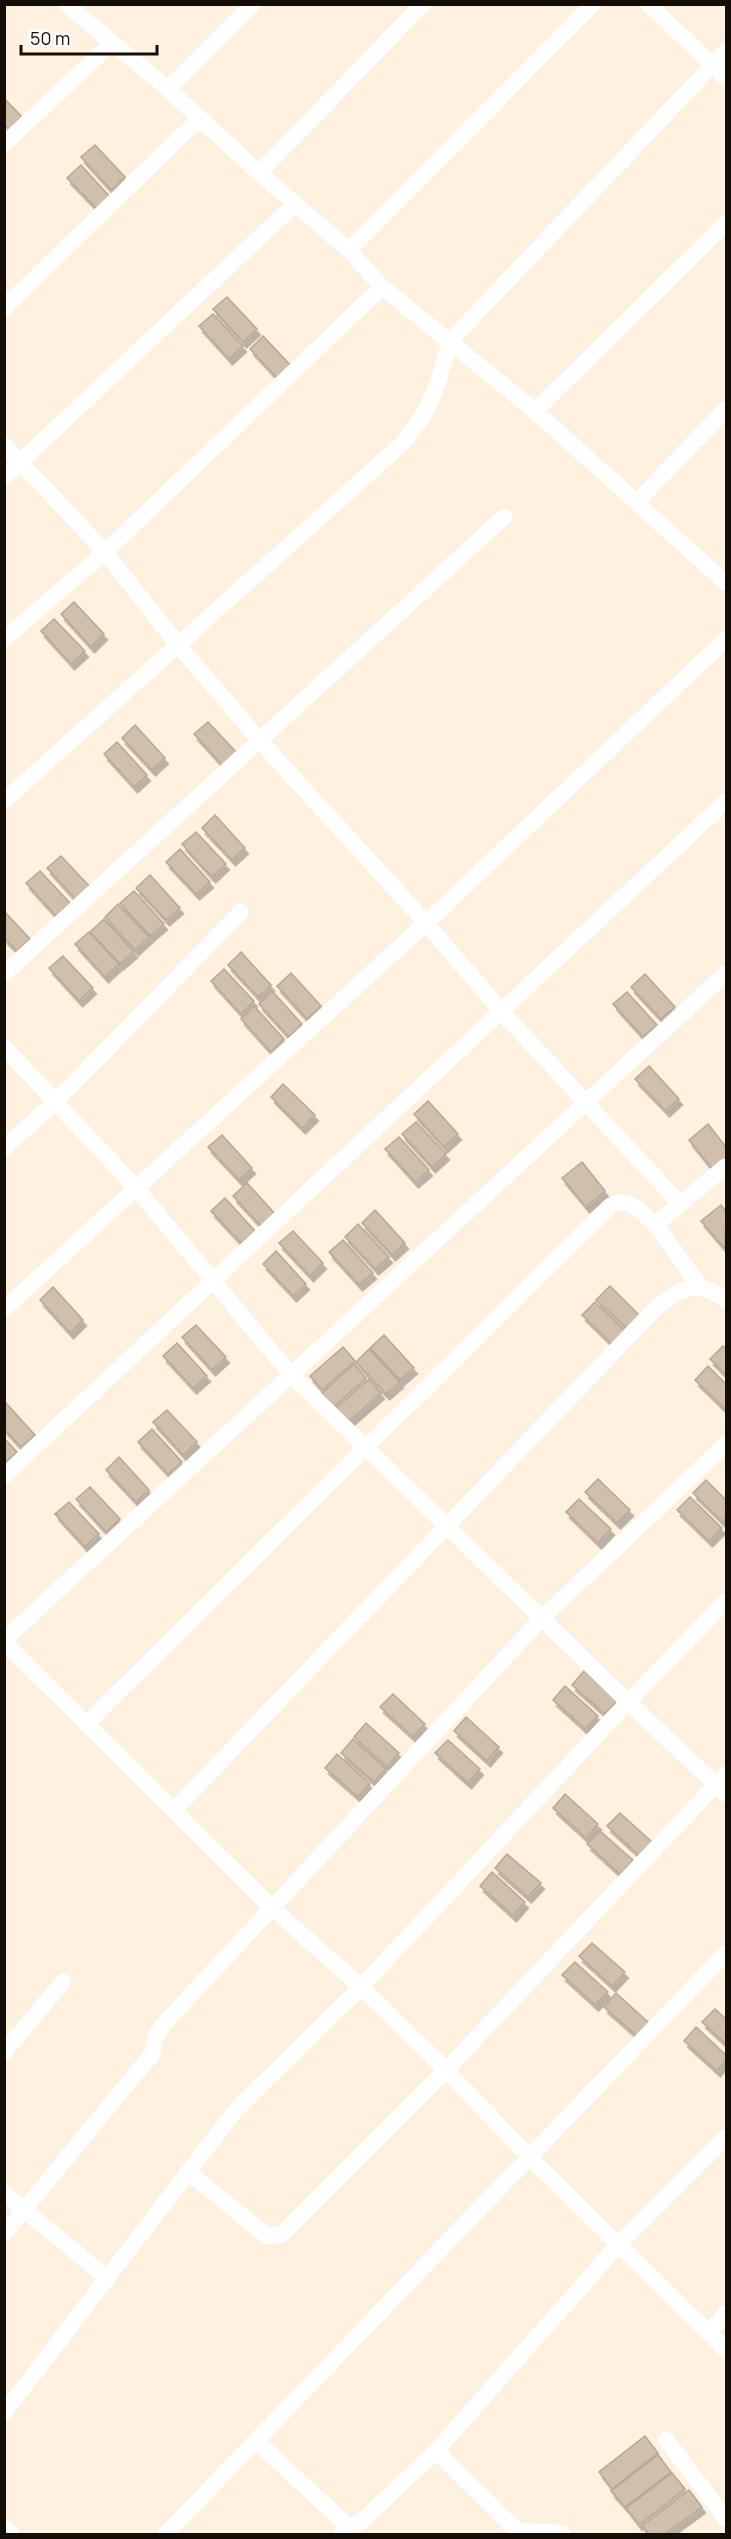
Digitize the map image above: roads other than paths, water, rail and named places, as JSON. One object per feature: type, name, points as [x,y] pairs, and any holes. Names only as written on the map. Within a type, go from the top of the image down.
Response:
[{"type":"street","points":[[168,89],[253,4]]},
{"type":"street","points":[[259,173],[423,4]]},
{"type":"street","points":[[349,250],[593,4]]},
{"type":"street","points":[[648,4],[726,78]]},
{"type":"street","points":[[69,5],[111,44],[168,89],[259,173],[349,250],[382,287],[535,411],[726,583]]},
{"type":"street","points":[[4,144],[111,44]]},
{"type":"street","points":[[4,801],[405,442],[423,419],[434,398],[450,341],[726,51]]},
{"type":"street","points":[[4,308],[199,119]]},
{"type":"street","points":[[4,477],[295,204]]},
{"type":"street","points":[[535,411],[726,223]]},
{"type":"street","points":[[4,639],[105,552],[382,287]]},
{"type":"street","points":[[636,503],[726,409]]},
{"type":"street","points":[[4,444],[105,552],[178,645],[261,742],[426,923],[501,1011],[587,1101],[679,1203]]},
{"type":"street","points":[[4,974],[261,742],[504,517]]},
{"type":"street","points":[[4,1309],[426,923],[726,639]]},
{"type":"street","points":[[4,1476],[726,801]]},
{"type":"street","points":[[4,1148],[55,1102],[241,912]]},
{"type":"street","points":[[726,973],[4,1641],[175,1809],[270,1907],[361,1987],[446,2070],[530,2158],[726,2350]]},
{"type":"street","points":[[4,1047],[136,1188],[292,1376],[628,1702],[723,1784],[446,2070],[282,2235],[267,2236],[189,2173]]},
{"type":"street","points":[[655,1225],[679,1203],[726,1167]]},
{"type":"street","points":[[86,1724],[610,1206],[623,1201],[632,1204],[655,1225],[701,1287]]},
{"type":"street","points":[[175,1809],[656,1308],[686,1287],[701,1287],[726,1298]]},
{"type":"street","points":[[4,2234],[152,2055],[155,2038],[163,2025],[270,1907],[541,1619],[726,1444]]},
{"type":"street","points":[[4,2413],[235,2111],[361,1987],[628,1702],[726,1601]]},
{"type":"street","points":[[166,2535],[726,1953]]},
{"type":"street","points":[[4,2052],[63,1982]]},
{"type":"street","points":[[257,2442],[346,2531],[363,2520],[436,2451],[619,2244],[726,2137]]},
{"type":"street","points":[[4,2193],[108,2279]]},
{"type":"street","points":[[709,2332],[726,2313]]},
{"type":"street","points":[[666,2440],[726,2519]]},
{"type":"street","points":[[436,2451],[496,2514],[516,2530],[531,2533],[553,2531],[564,2535]]},
{"type":"street","points":[[4,2528],[12,2535]]}]
